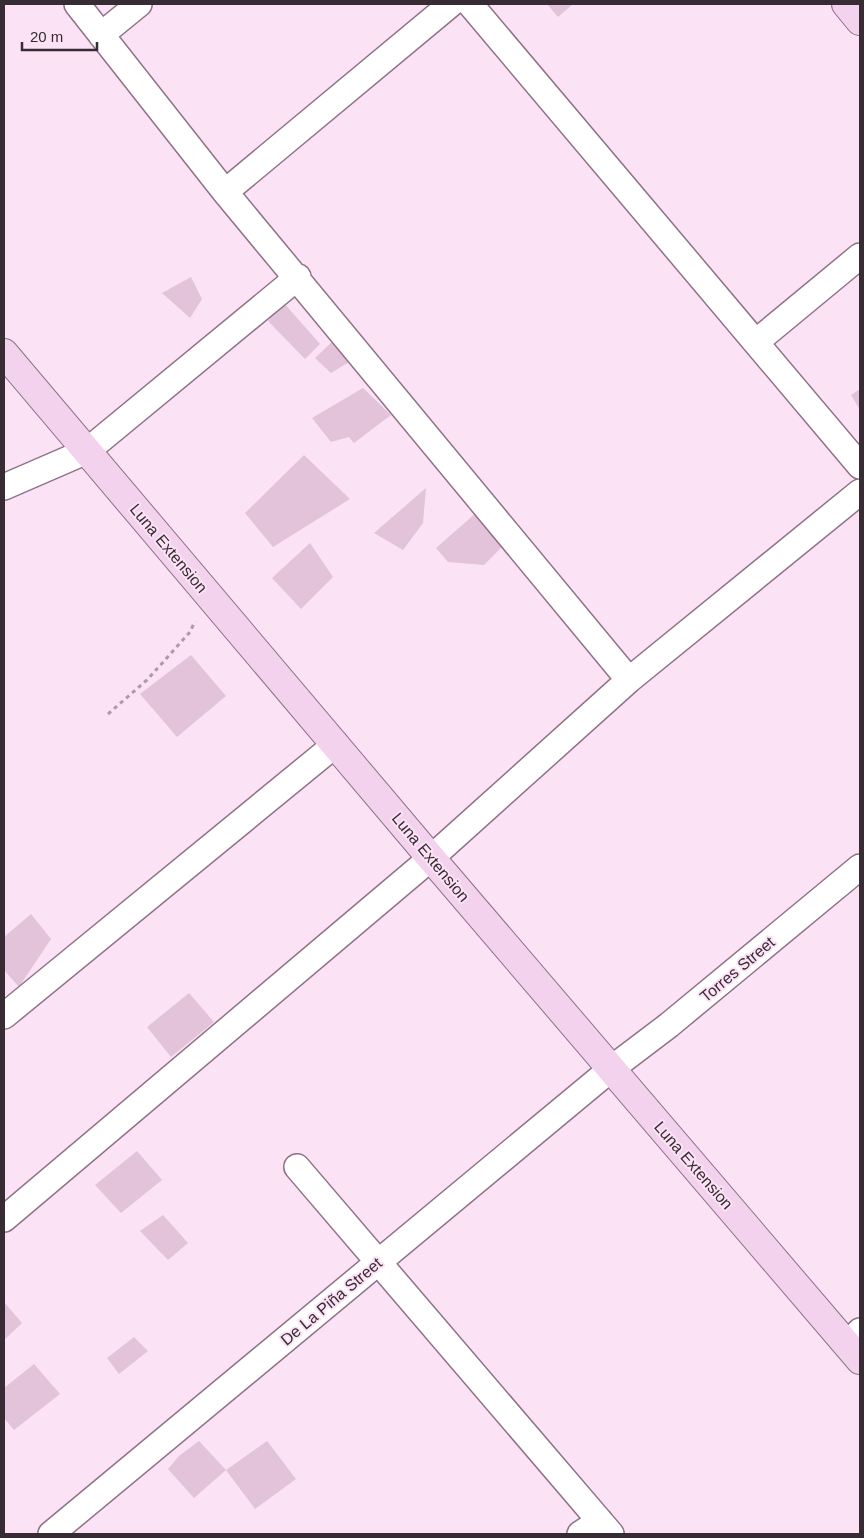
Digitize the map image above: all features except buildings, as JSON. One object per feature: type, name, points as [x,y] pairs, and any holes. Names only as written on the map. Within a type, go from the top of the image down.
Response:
[{"type":"street","points":[[77,4],[225,192],[298,277],[629,680]]},
{"type":"street","points":[[102,35],[138,4]]},
{"type":"street","points":[[225,192],[451,4]]},
{"type":"street","points":[[470,4],[860,466]]},
{"type":"street","points":[[846,4],[860,21]]},
{"type":"street","points":[[756,342],[860,256]]},
{"type":"street","points":[[4,486],[87,451],[298,277]]},
{"type":"street","name":"Luna Extension","points":[[4,352],[611,1069],[856,1345]]},
{"type":"street","points":[[4,1219],[431,858],[629,680],[860,492]]},
{"type":"street","points":[[4,1016],[336,744]]},
{"type":"street","name":"Torres Street","points":[[611,1069],[669,1025],[860,867]]},
{"type":"street","name":"De La Piña Street","points":[[51,1534],[611,1069]]},
{"type":"street","points":[[297,1167],[379,1262],[597,1530]]},
{"type":"path","points":[[108,714],[146,680],[190,632],[207,592]]}]
